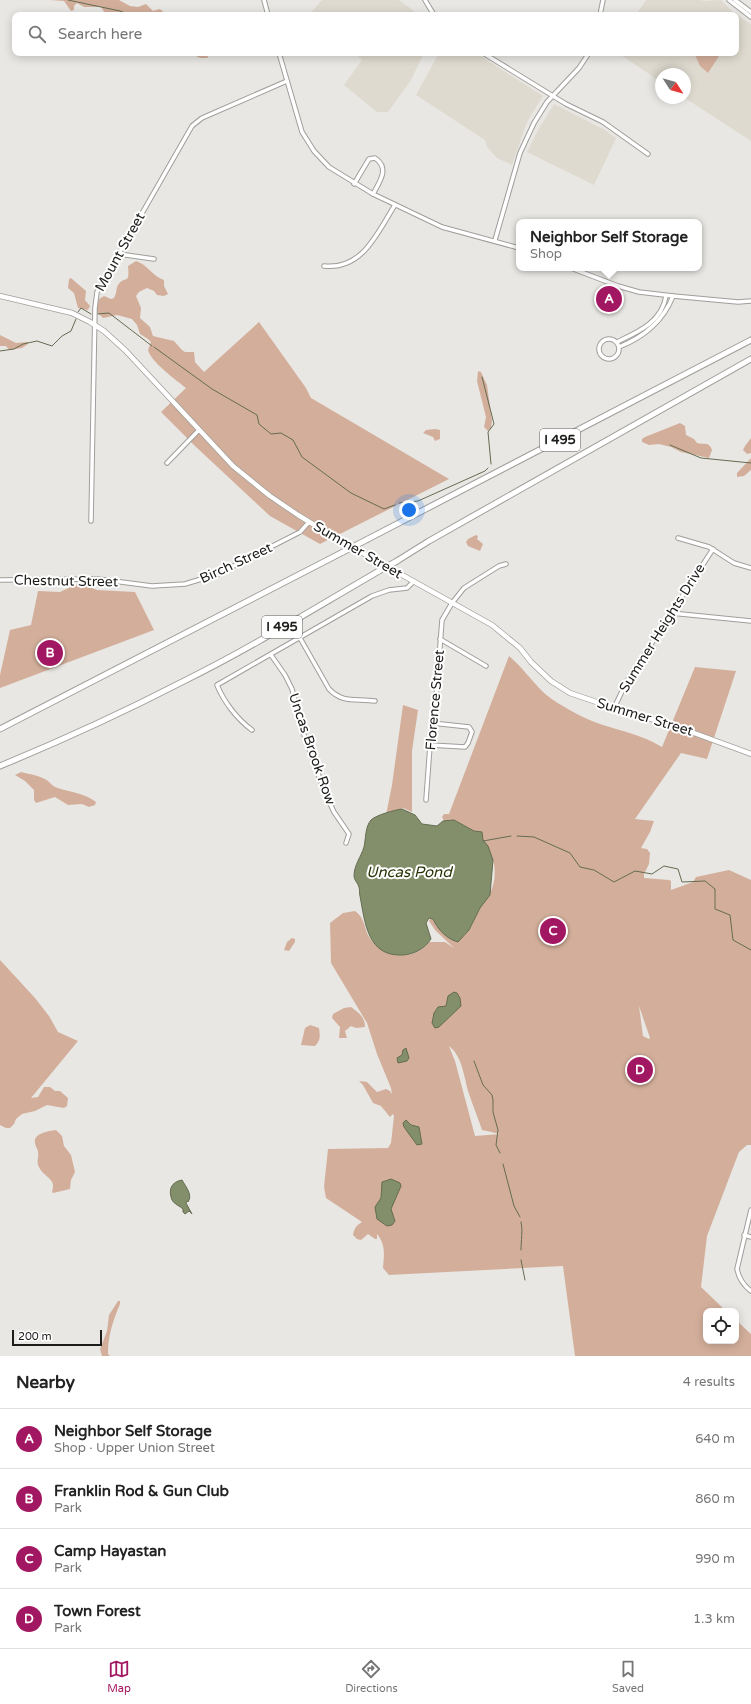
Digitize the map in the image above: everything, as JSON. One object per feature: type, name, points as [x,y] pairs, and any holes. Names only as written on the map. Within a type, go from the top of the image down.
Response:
[{"type":"highway","name":"I 495","points":[[0,730],[751,340]]},
{"type":"highway","name":"I 495","points":[[0,766],[106,720],[185,681],[751,359]]},
{"type":"main road","name":"Summer Street","points":[[0,296],[72,313],[95,325],[126,351],[242,474],[287,509],[413,582],[486,621],[520,648],[546,677],[561,688],[583,698],[675,726],[751,754]]},
{"type":"street","points":[[264,0],[267,12]]},
{"type":"street","points":[[425,0],[432,12]]},
{"type":"street","points":[[601,12],[603,0]]},
{"type":"street","points":[[729,0],[751,17]]},
{"type":"street","points":[[735,0],[751,12]]},
{"type":"street","points":[[281,56],[299,121],[307,139],[319,157],[329,167],[354,184],[442,227],[495,240],[516,247]]},
{"type":"street","points":[[488,56],[553,96],[603,122],[648,154]]},
{"type":"street","points":[[495,240],[524,144],[534,123],[553,96],[579,68],[587,56]]},
{"type":"street","name":"Mount Street","points":[[91,521],[95,302],[97,292],[192,126],[202,118],[288,81]]},
{"type":"street","points":[[354,184],[368,159],[375,158],[380,162],[384,169],[373,194]]},
{"type":"street","points":[[324,266],[336,267],[347,264],[360,256],[369,247],[395,205]]},
{"type":"street","points":[[119,254],[154,259]]},
{"type":"street","points":[[579,271],[626,288],[666,296],[738,302],[751,301]]},
{"type":"street","points":[[617,342],[644,328],[650,323],[664,306],[666,296]]},
{"type":"street","points":[[619,347],[653,328],[663,318],[673,296]]},
{"type":"street","points":[[612,339],[617,342],[619,347],[617,355],[612,359],[606,359],[600,353],[599,347],[604,340],[612,339]]},
{"type":"street","points":[[167,463],[200,430]]},
{"type":"street","name":"Birch Street","points":[[132,584],[172,586],[206,579],[225,571],[296,534],[309,522]]},
{"type":"street","points":[[678,538],[713,549],[734,563],[751,568]]},
{"type":"street","name":"Summer Heights Drive","points":[[614,708],[627,681],[713,549]]},
{"type":"street","name":"Florence Street","points":[[426,800],[442,620],[458,594],[469,583],[499,566],[506,564]]},
{"type":"street","name":"Chestnut Street","points":[[0,580],[98,579],[132,584]]},
{"type":"street","points":[[252,730],[241,721],[217,685],[372,596],[389,590],[407,588],[413,582]]},
{"type":"street","points":[[671,613],[751,621]]},
{"type":"street","points":[[300,638],[333,694],[346,699],[375,702]]},
{"type":"street","points":[[440,639],[486,666]]},
{"type":"street","name":"Uncas Brook Row","points":[[271,654],[285,675],[292,689],[303,732],[325,793],[334,812],[349,834],[346,843]]},
{"type":"street","points":[[430,745],[465,747],[468,743],[471,728],[432,724]]},
{"type":"street","points":[[751,1210],[737,1269],[738,1277],[744,1286],[751,1291]]},
{"type":"street","points":[[744,1235],[751,1237]]},
{"type":"shaded area","points":[[50,0],[119,0],[130,6],[138,7],[146,4],[153,11],[160,9],[164,12],[104,12],[101,7],[84,7],[77,3],[74,6],[74,10],[71,11],[64,1]]},
{"type":"shaded area","points":[[322,0],[399,0],[415,12],[312,12]]},
{"type":"shaded area","points":[[646,0],[721,0],[733,12],[638,12]]},
{"type":"shaded area","points":[[739,16],[751,24],[751,141],[691,102],[691,68],[655,68],[655,78],[622,56],[739,56]]},
{"type":"shaded area","points":[[196,56],[208,56],[208,58],[200,58]]},
{"type":"shaded area","points":[[357,56],[423,56],[411,80],[388,112],[377,112],[344,85],[362,60]]},
{"type":"shaded area","points":[[437,56],[481,56],[543,96],[527,122],[512,165],[497,158],[487,147],[485,140],[416,95]]},
{"type":"shaded area","points":[[695,56],[719,56],[708,73],[700,66]]},
{"type":"shaded area","points":[[554,104],[605,130],[616,138],[594,185],[527,152]]},
{"type":"shaded area","points":[[136,261],[164,280],[164,286],[168,294],[164,296],[157,295],[154,291],[147,288],[139,292],[136,296],[141,308],[140,318],[150,327],[153,336],[174,341],[185,352],[194,352],[195,362],[204,372],[259,322],[306,388],[311,398],[449,479],[320,544],[270,516],[161,412],[186,388],[164,370],[150,355],[148,350],[151,342],[140,334],[137,325],[132,319],[117,315],[103,318],[96,311],[99,299],[104,296],[111,299],[114,298],[118,285],[128,278],[128,266]]},
{"type":"shaded area","points":[[71,278],[86,291],[85,300],[90,306],[88,310],[78,308],[74,293],[68,288],[69,279]]},
{"type":"shaded area","points":[[0,335],[16,343],[28,342],[28,344],[22,348],[9,350],[6,346],[0,346]]},
{"type":"shaded area","points":[[478,371],[481,372],[487,385],[492,421],[491,428],[488,431],[484,427],[486,417],[477,381]]},
{"type":"shaded area","points":[[680,423],[685,426],[686,435],[694,439],[697,443],[706,444],[711,447],[712,450],[709,458],[681,452],[671,447],[659,444],[649,445],[642,442],[642,439],[645,437]]},
{"type":"shaded area","points":[[426,430],[440,430],[440,439],[435,441],[433,437],[423,433]]},
{"type":"shaded area","points":[[751,438],[751,453],[747,454],[743,450]]},
{"type":"shaded area","points":[[751,458],[751,470],[744,476],[737,477],[737,473]]},
{"type":"shaded area","points":[[476,535],[478,536],[477,539],[483,544],[480,551],[468,546],[466,542],[468,539]]},
{"type":"shaded area","points":[[79,583],[97,590],[135,592],[154,630],[0,688],[0,675],[10,630],[31,625],[38,591],[60,592]]},
{"type":"shaded area","points":[[509,656],[543,692],[575,713],[599,724],[642,737],[662,747],[695,667],[736,671],[707,759],[681,753],[635,819],[654,821],[641,848],[647,849],[650,853],[649,864],[644,874],[644,878],[669,880],[671,881],[671,890],[693,882],[696,877],[729,870],[751,880],[751,1145],[747,1145],[739,1152],[707,1236],[701,1287],[723,1308],[703,1308],[703,1344],[739,1344],[739,1323],[751,1334],[751,1356],[575,1356],[563,1266],[389,1275],[383,1268],[383,1246],[377,1234],[377,1239],[368,1234],[361,1240],[357,1239],[353,1233],[356,1227],[362,1222],[326,1198],[324,1187],[328,1149],[388,1148],[391,1143],[394,1116],[393,1114],[390,1117],[381,1106],[373,1103],[363,1085],[359,1081],[367,1082],[377,1092],[386,1089],[392,1094],[367,1023],[331,963],[330,923],[343,913],[355,911],[362,919],[372,941],[376,946],[388,953],[408,955],[421,950],[429,942],[445,942],[454,948],[435,930],[429,921],[432,916],[461,938],[470,929],[480,908],[488,897],[494,883],[495,875],[491,853],[483,840],[482,833],[474,831],[458,822],[445,823],[442,817],[444,814],[449,814]],"holes":[[[639,1006],[650,1038],[649,1039],[643,1036]],[[449,1046],[454,1051],[460,1062],[469,1094],[482,1130],[500,1134],[475,1136],[455,1061]]]},
{"type":"shaded area","points":[[403,705],[418,710],[412,751],[412,812],[403,808],[386,815],[392,785]]},
{"type":"shaded area","points":[[21,772],[42,778],[55,787],[92,799],[96,802],[95,805],[89,807],[82,804],[68,805],[55,797],[36,803],[34,800],[34,790],[25,781],[15,775]]},
{"type":"shaded area","points":[[292,938],[295,939],[295,942],[289,951],[284,950],[287,942]]},
{"type":"shaded area","points":[[0,960],[35,998],[49,1016],[58,1032],[78,1041],[31,1098],[38,1097],[44,1087],[50,1087],[55,1091],[60,1091],[68,1098],[67,1106],[64,1108],[47,1105],[35,1111],[22,1114],[16,1119],[10,1128],[0,1125]]},
{"type":"shaded area","points":[[351,1007],[363,1018],[365,1027],[356,1028],[351,1026],[345,1031],[347,1038],[339,1038],[340,1027],[332,1018],[333,1014],[344,1008]]},
{"type":"shaded area","points":[[310,1025],[319,1028],[319,1040],[315,1046],[301,1045],[305,1028]]},
{"type":"shaded area","points":[[56,1130],[62,1136],[64,1146],[71,1155],[75,1172],[71,1180],[70,1189],[53,1193],[53,1184],[41,1171],[38,1165],[38,1151],[35,1140],[36,1137],[42,1133]]},
{"type":"shaded area","points":[[118,1301],[120,1301],[120,1304],[110,1334],[108,1354],[110,1356],[102,1356],[100,1349],[107,1331],[109,1315]]},
{"type":"water","name":"Uncas Pond","points":[[402,809],[415,815],[422,824],[437,826],[443,821],[454,820],[474,831],[482,832],[483,840],[488,846],[493,860],[490,895],[480,908],[469,930],[458,942],[447,936],[437,927],[433,919],[429,918],[426,923],[431,939],[419,950],[403,955],[391,954],[382,950],[375,944],[370,936],[366,927],[359,887],[354,876],[356,865],[364,847],[366,833],[371,820],[381,815]]},
{"type":"water","points":[[454,992],[457,993],[460,998],[461,1006],[439,1027],[435,1028],[432,1023],[434,1013],[438,1007],[446,1006],[448,996]]},
{"type":"water","points":[[406,1048],[409,1058],[407,1061],[398,1063],[397,1058],[402,1055],[403,1050]]},
{"type":"water","points":[[406,1120],[411,1125],[419,1127],[422,1144],[417,1145],[404,1127],[403,1123]]},
{"type":"water","points":[[391,1179],[400,1183],[401,1186],[391,1209],[395,1221],[392,1225],[387,1226],[377,1219],[375,1207],[381,1198],[382,1182]]},
{"type":"water","points":[[182,1180],[190,1197],[186,1203],[192,1214],[189,1211],[185,1214],[183,1209],[172,1200],[170,1193],[171,1187],[178,1181]]},
{"type":"waterway","points":[[68,0],[122,12]]},
{"type":"waterway","points":[[78,312],[81,308],[91,314]]},
{"type":"waterway","points":[[97,314],[109,313],[152,346]]},
{"type":"waterway","points":[[0,351],[14,349],[23,344],[37,341],[52,346],[62,336],[71,331],[76,319]]},
{"type":"waterway","points":[[154,347],[212,389],[257,415],[259,424],[271,434],[281,433],[293,440],[302,457],[351,493],[384,509],[395,505]]},
{"type":"waterway","points":[[482,377],[494,424],[488,432],[491,464]]},
{"type":"waterway","points":[[670,445],[701,458],[751,463]]},
{"type":"waterway","points":[[399,503],[418,501],[485,471],[488,468]]},
{"type":"waterway","points":[[483,841],[511,836]]},
{"type":"waterway","points":[[517,836],[534,837],[570,853],[580,867],[594,870],[614,882],[635,871],[652,874],[664,866],[678,869],[682,882],[705,881],[715,889],[715,909],[730,915],[733,940],[751,950]]},
{"type":"waterway","points":[[474,1061],[483,1085],[492,1095],[493,1112],[498,1130],[496,1145],[500,1153]]},
{"type":"waterway","points":[[503,1164],[514,1206],[520,1217]]},
{"type":"waterway","points":[[521,1222],[521,1250]]},
{"type":"waterway","points":[[521,1260],[525,1280]]},
{"type":"place","name":"Neighbor Self Storage","points":[[609,299]]},
{"type":"place","name":"Franklin Rod & Gun Club","points":[[50,653]]},
{"type":"place","name":"Camp Hayastan","points":[[553,931]]},
{"type":"place","name":"Town Forest","points":[[640,1070]]}]
